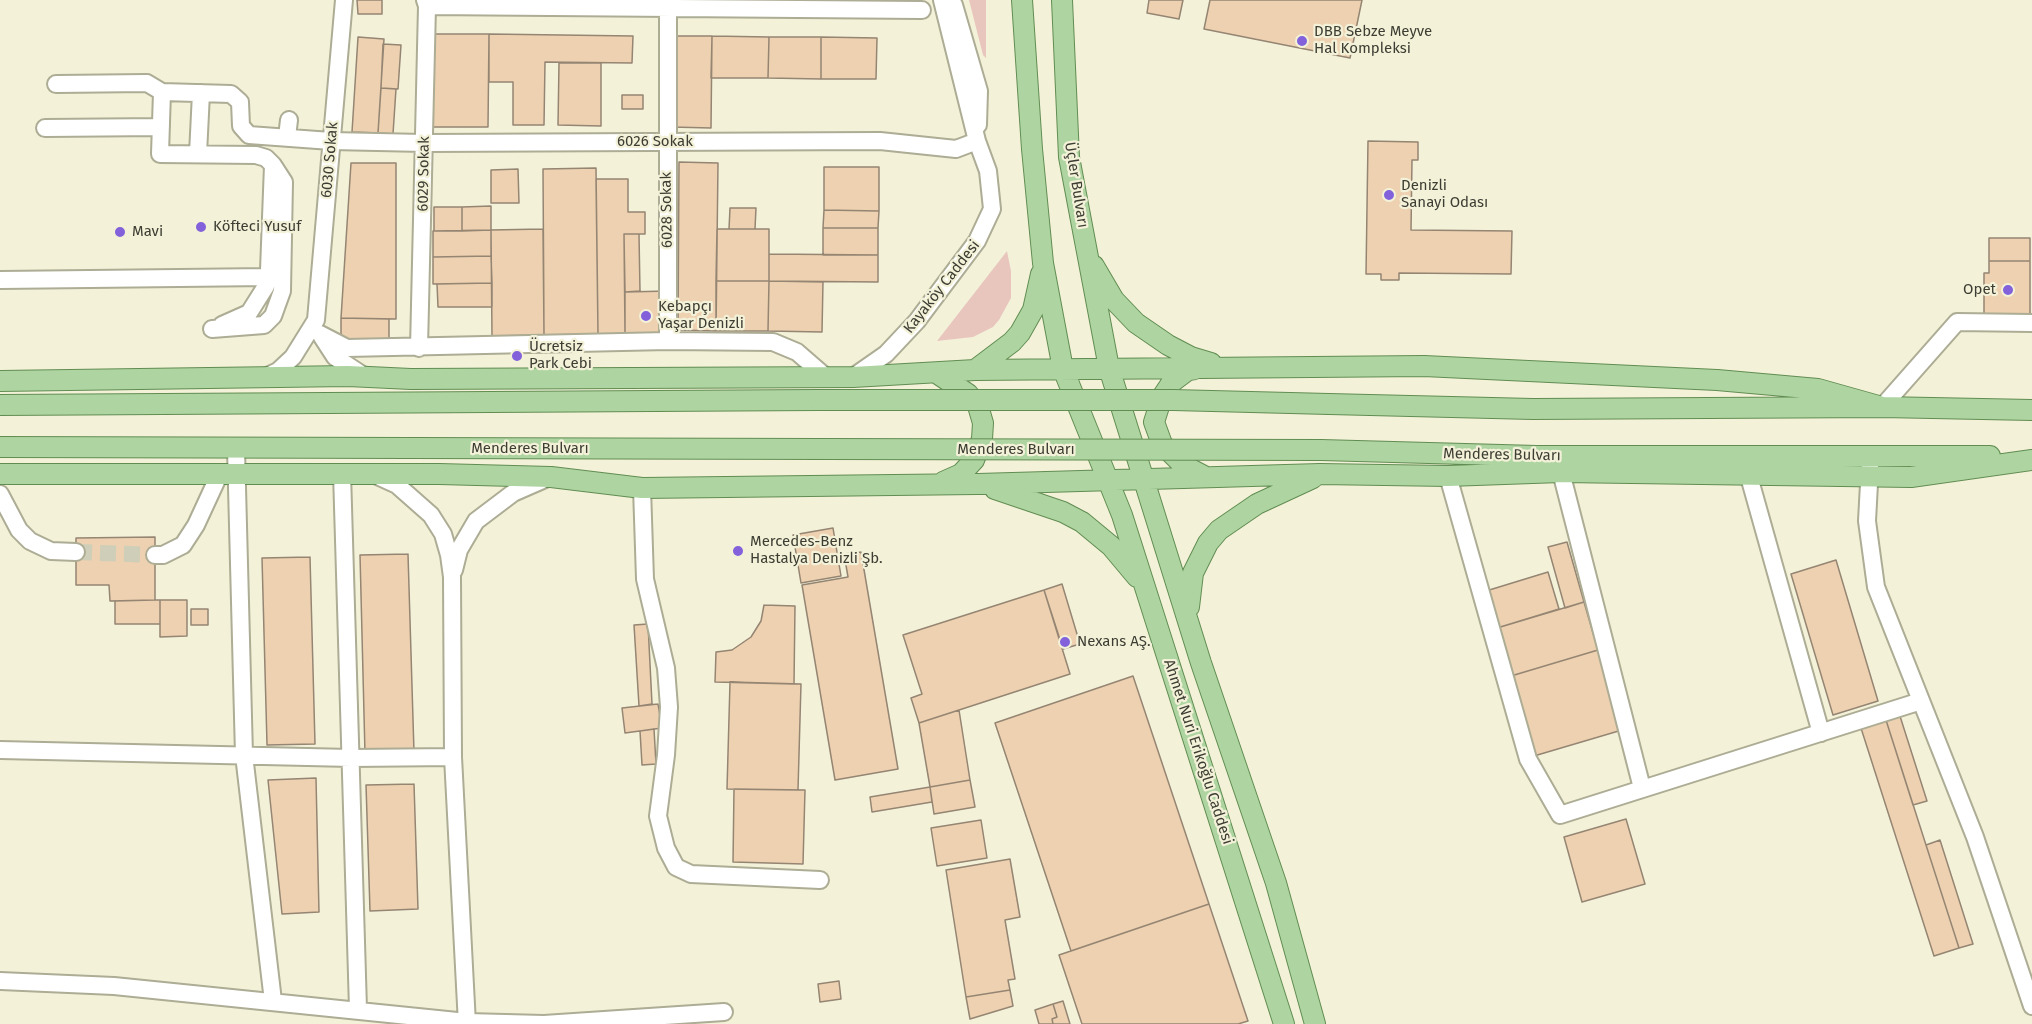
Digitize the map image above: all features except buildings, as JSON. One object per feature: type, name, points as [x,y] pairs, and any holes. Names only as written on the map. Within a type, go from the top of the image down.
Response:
[{"type":"main road","points":[[1022,0],[1029,114],[1043,263],[1063,369]]},
{"type":"main road","name":"Üçler Bulvarı","points":[[1062,0],[1069,157],[1109,368],[1143,480]]},
{"type":"main road","points":[[1087,255],[1114,300],[1136,323],[1168,345],[1191,357],[1222,367]]},
{"type":"main road","points":[[975,370],[1012,342],[1027,323],[1038,296],[1043,263]]},
{"type":"main road","points":[[6,381],[368,377],[827,378],[938,374],[975,370],[1424,366],[1717,380],[1818,389],[1882,407]]},
{"type":"main road","points":[[1209,478],[1183,465],[1162,444],[1155,423],[1162,397],[1172,382],[1188,370],[1222,367]]},
{"type":"main road","name":"Ahmet Nuri Erikoğlu Caddesi","points":[[1063,369],[1110,480],[1284,1024]]},
{"type":"main road","points":[[938,374],[968,394],[978,406],[983,423],[982,439],[974,460],[961,474],[938,484]]},
{"type":"main road","points":[[6,381],[97,405]]},
{"type":"main road","points":[[0,405],[1173,400],[1533,409],[1882,407],[2032,410]]},
{"type":"main road","name":"Menderes Bulvarı","points":[[0,447],[1321,450],[1537,456],[1870,455],[2032,458]]},
{"type":"main road","points":[[237,449],[342,473]]},
{"type":"main road","points":[[0,474],[342,473],[551,477],[642,488],[978,484],[1320,474],[1448,476],[1561,472],[1911,477],[2032,458]]},
{"type":"main road","points":[[1190,622],[1189,603],[1193,573],[1208,543],[1219,530],[1257,504],[1320,474]]},
{"type":"main road","name":"Ahmet Nuri Erikoğlu Caddesi","points":[[1143,480],[1276,883],[1315,1024]]},
{"type":"main road","points":[[978,484],[1063,512],[1082,522],[1111,546],[1144,588]]},
{"type":"street","name":"6030 Sokak","points":[[261,379],[278,371],[293,357],[318,326],[344,0]]},
{"type":"street","name":"Kayaköy Caddesi","points":[[854,377],[900,340],[952,277],[984,231],[992,209],[993,198],[988,171],[977,141],[942,0]]},
{"type":"street","name":"Kayaköy Caddesi","points":[[953,0],[979,91],[977,141]]},
{"type":"street","points":[[426,3],[922,10]]},
{"type":"street","name":"6029 Sokak","points":[[419,348],[426,3]]},
{"type":"street","name":"6028 Sokak","points":[[668,8],[666,142],[668,341]]},
{"type":"street","points":[[56,84],[147,83],[162,92],[201,93],[198,154]]},
{"type":"street","points":[[162,92],[160,154],[256,155],[266,158],[273,165],[284,182],[285,251],[278,305],[273,316],[264,325],[212,328],[249,313],[260,297],[268,277],[273,165]]},
{"type":"street","name":"6026 Sokak","points":[[201,93],[224,93],[236,97],[242,108],[241,126],[249,135],[331,141],[424,143],[880,141],[956,149],[977,141]]},
{"type":"street","points":[[287,137],[289,120]]},
{"type":"street","points":[[45,128],[161,127]]},
{"type":"street","points":[[0,280],[268,277]]},
{"type":"street","points":[[1882,407],[1957,322],[2032,323]]},
{"type":"street","points":[[318,326],[347,348],[668,341],[773,342],[797,352],[827,378]]},
{"type":"street","points":[[318,326],[335,357],[368,377]]},
{"type":"street","points":[[155,555],[163,555],[183,545],[229,473],[237,449]]},
{"type":"street","points":[[1870,455],[1867,521],[1876,588],[1975,837],[2032,1006]]},
{"type":"street","points":[[1561,472],[1642,788]]},
{"type":"street","points":[[229,473],[244,755],[273,1001]]},
{"type":"street","points":[[342,473],[358,1009]]},
{"type":"street","points":[[1748,473],[1821,733]]},
{"type":"street","points":[[373,474],[397,485],[431,515],[443,534],[453,577]]},
{"type":"street","points":[[1448,476],[1528,759],[1560,815],[1921,701]]},
{"type":"street","points":[[467,1023],[453,757],[453,577],[459,550],[476,521],[513,493],[551,477]]},
{"type":"street","points":[[642,488],[645,579],[666,668],[669,707],[658,816],[666,848],[676,867],[691,874],[820,880]]},
{"type":"street","points":[[0,494],[18,530],[30,541],[51,551],[76,552]]},
{"type":"street","points":[[0,750],[351,758],[453,757]]},
{"type":"street","points":[[0,981],[114,986],[358,1009],[467,1023],[544,1024],[724,1012]]},
{"type":"shaded area","points":[[969,0],[986,0],[986,58],[983,55]]},
{"type":"shaded area","points":[[1007,251],[1011,271],[1011,298],[999,320],[993,327],[973,337],[937,341]]},
{"type":"tunnel","points":[[76,552],[155,555]]},
{"type":"place","name":"DBB Sebze Meyve Hal Kompleksi","points":[[1302,41]]},
{"type":"place","name":"Denizli Sanayi Odası","points":[[1389,195]]},
{"type":"place","name":"Köfteci Yusuf","points":[[201,227]]},
{"type":"place","name":"Mavi","points":[[120,232]]},
{"type":"place","name":"Opet","points":[[2008,290]]},
{"type":"place","name":"Kebapçı Yaşar Denizli","points":[[646,316]]},
{"type":"place","name":"Ücretsiz Park Cebi","points":[[517,356]]},
{"type":"place","name":"Mercedes-Benz Hastalya Denizli Şb.","points":[[738,551]]},
{"type":"place","name":"Nexans AŞ.","points":[[1065,642]]}]
